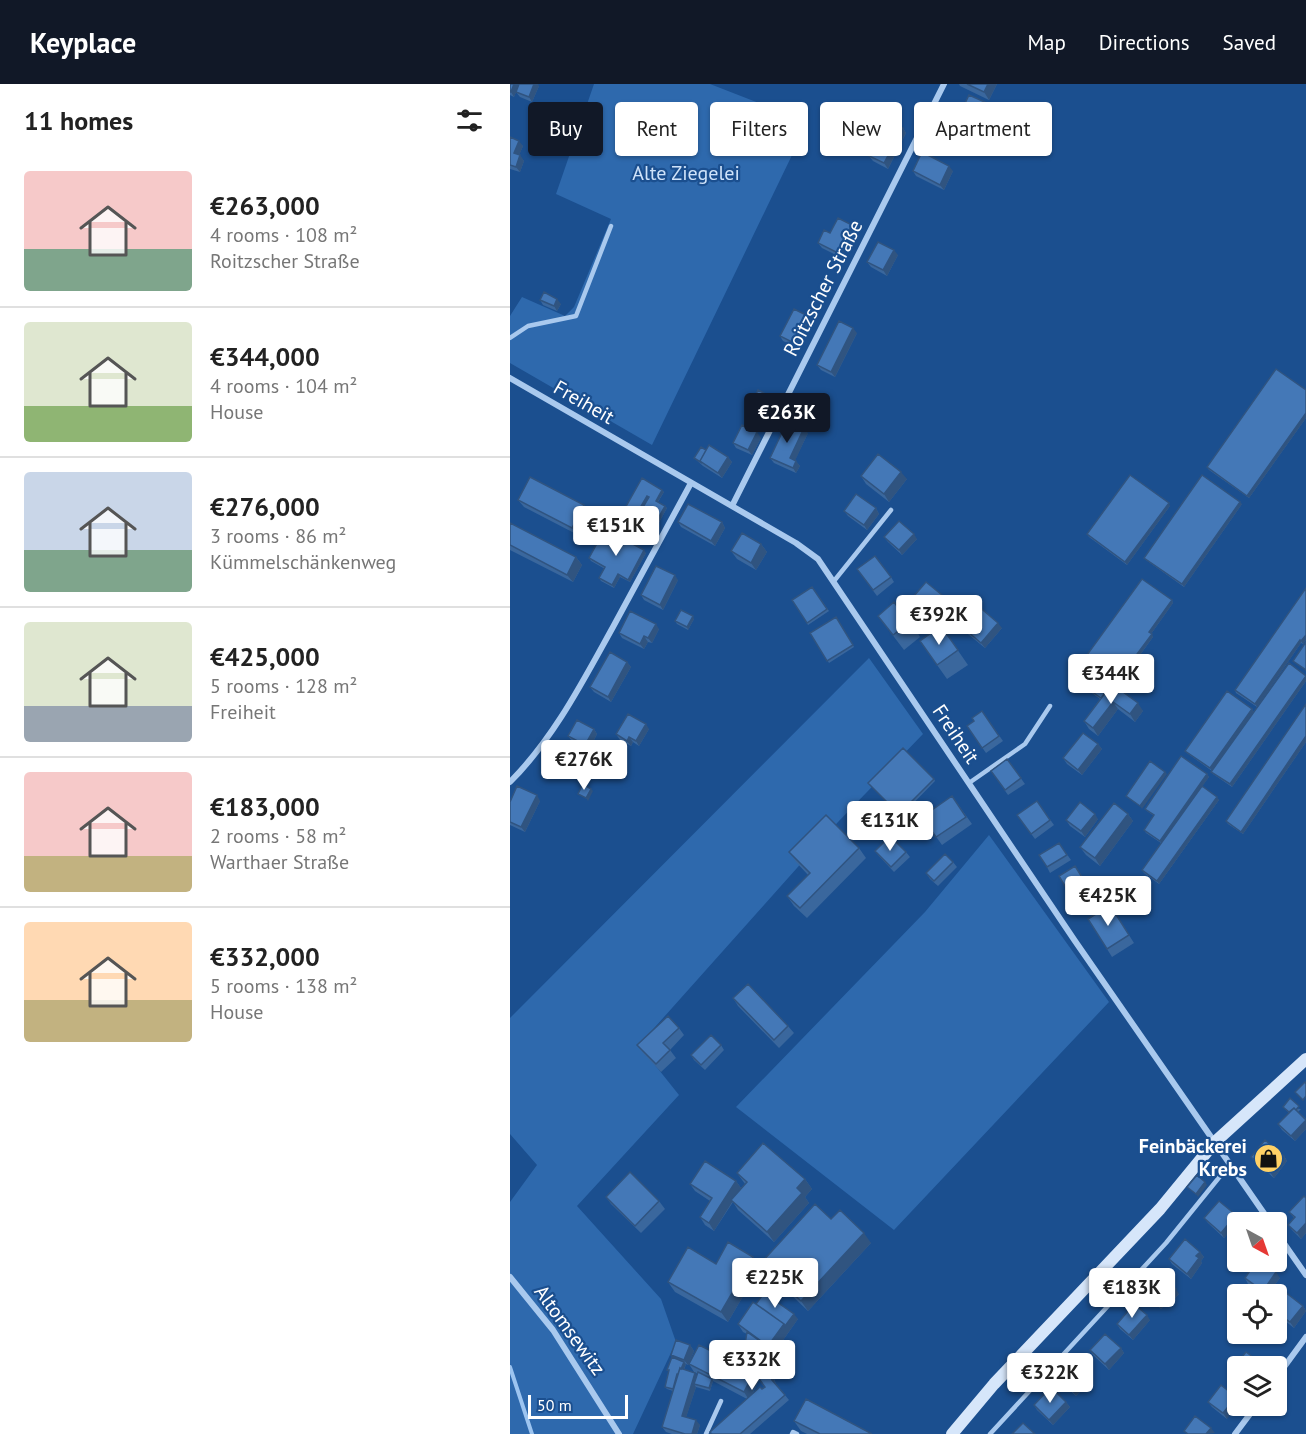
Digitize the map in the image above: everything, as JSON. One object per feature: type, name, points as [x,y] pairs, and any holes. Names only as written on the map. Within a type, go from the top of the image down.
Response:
[{"type":"street","name":"Roitzscher Straße","points":[[732,506],[944,84]]},
{"type":"street","name":"Freiheit","points":[[510,378],[732,506],[818,559],[1075,941],[1263,1212]]},
{"type":"street","points":[[510,782],[531,761],[556,727],[691,483]]},
{"type":"street","points":[[952,1434],[1029,1346],[1131,1240],[1215,1142],[1306,1059]]},
{"type":"street","points":[[1287,1248],[1306,1275]]},
{"type":"street","name":"Altomsewitz","points":[[510,1277],[553,1330],[619,1434]]},
{"type":"street","points":[[1287,1363],[1306,1338]]},
{"type":"street","points":[[1235,1434],[1248,1416]]},
{"type":"lane","points":[[510,338],[528,326],[576,316],[610,226]]},
{"type":"lane","points":[[834,581],[891,510]]},
{"type":"lane","points":[[969,783],[1025,744],[1050,706]]},
{"type":"lane","points":[[990,1434],[1166,1243],[1230,1164]]},
{"type":"lane","points":[[706,1434],[721,1401]]},
{"type":"lane","points":[[792,1434],[793,1432],[797,1434]]},
{"type":"green space","name":"Alte Ziegelei","points":[[594,84],[710,84],[756,102],[710,102],[710,156],[792,156],[652,445],[510,363],[510,316],[522,297],[565,316],[574,307],[611,219],[556,194],[569,156],[603,156],[603,102],[588,102]]},
{"type":"green space","points":[[869,658],[923,734],[838,822],[639,1045],[679,1095],[577,1206],[661,1299],[676,1342],[633,1434],[510,1434],[510,1202],[537,1165],[510,1134],[510,1018]]},
{"type":"green space","points":[[989,835],[1109,1002],[894,1230],[736,1107],[925,912]]},
{"type":"building","points":[[519,84],[534,84],[529,97],[516,92]]},
{"type":"building","points":[[967,84],[988,84],[984,92]]},
{"type":"building","points":[[969,95],[985,102],[966,102]]},
{"type":"building","points":[[510,137],[519,141],[514,153],[520,155],[516,167],[510,165]]},
{"type":"building","points":[[869,156],[888,156],[884,163]]},
{"type":"building","points":[[920,156],[930,156],[949,166],[940,185],[913,171]]},
{"type":"building","points":[[838,218],[852,225],[838,253],[818,243],[824,230],[830,233]]},
{"type":"building","points":[[878,242],[894,250],[883,270],[867,262]]},
{"type":"building","points":[[544,292],[557,299],[554,306],[540,300]]},
{"type":"building","points":[[794,309],[808,316],[794,343],[780,336]]},
{"type":"building","points":[[839,321],[853,328],[831,372],[817,365]]},
{"type":"building","points":[[1276,369],[1306,390],[1306,413],[1247,496],[1207,467]]},
{"type":"building","points":[[758,390],[773,398],[764,415],[750,407]]},
{"type":"building","points":[[788,420],[804,428],[790,458],[796,461],[793,468],[770,458]]},
{"type":"building","points":[[742,425],[757,432],[748,450],[733,443]]},
{"type":"building","points":[[709,445],[728,457],[718,473],[700,461]]},
{"type":"building","points":[[701,447],[706,450],[700,461],[702,463],[694,458]]},
{"type":"building","points":[[878,454],[901,472],[884,494],[861,476]]},
{"type":"building","points":[[1130,475],[1169,503],[1125,562],[1087,534]]},
{"type":"building","points":[[1202,475],[1240,502],[1182,584],[1144,558]]},
{"type":"building","points":[[530,477],[584,505],[572,528],[518,500]]},
{"type":"building","points":[[642,478],[662,490],[656,501],[665,506],[645,542],[628,533],[649,497],[647,496],[626,532],[615,526]]},
{"type":"building","points":[[856,494],[876,508],[864,525],[844,511]]},
{"type":"building","points":[[688,504],[722,522],[711,541],[678,522]]},
{"type":"building","points":[[899,521],[914,534],[899,550],[884,537]]},
{"type":"building","points":[[510,523],[576,557],[567,575],[510,545]]},
{"type":"building","points":[[605,529],[644,550],[628,580],[618,574],[612,585],[599,578],[605,567],[589,558]]},
{"type":"building","points":[[742,533],[761,544],[751,563],[731,551]]},
{"type":"building","points":[[875,556],[891,577],[873,590],[857,569]]},
{"type":"building","points":[[656,566],[675,575],[660,605],[641,595]]},
{"type":"building","points":[[1142,579],[1172,600],[1149,632],[1152,634],[1114,685],[1112,684],[1101,698],[1071,677]]},
{"type":"building","points":[[926,582],[942,595],[930,609],[914,596]]},
{"type":"building","points":[[812,587],[827,609],[807,623],[792,600]]},
{"type":"building","points":[[1306,588],[1306,635],[1300,640],[1255,704],[1235,690]]},
{"type":"building","points":[[894,602],[899,609],[902,607],[910,622],[893,635],[878,616]]},
{"type":"building","points":[[977,605],[998,623],[981,643],[960,625]]},
{"type":"building","points":[[681,610],[693,616],[687,627],[675,621]]},
{"type":"building","points":[[630,611],[656,624],[648,638],[644,636],[640,644],[619,633]]},
{"type":"building","points":[[836,617],[853,645],[827,661],[810,633]]},
{"type":"building","points":[[941,626],[958,650],[937,665],[920,641]]},
{"type":"building","points":[[1306,642],[1306,670],[1293,661]]},
{"type":"building","points":[[610,652],[627,662],[608,697],[590,687]]},
{"type":"building","points":[[1289,663],[1306,676],[1230,784],[1211,772]]},
{"type":"building","points":[[1112,684],[1138,703],[1130,714],[1113,702],[1093,728],[1084,721]]},
{"type":"building","points":[[1227,691],[1252,709],[1210,768],[1185,751]]},
{"type":"building","points":[[1306,704],[1306,736],[1241,832],[1226,821]]},
{"type":"building","points":[[982,711],[999,736],[982,748],[967,726],[974,721],[972,718]]},
{"type":"building","points":[[628,714],[646,724],[636,741],[629,737],[627,741],[616,734]]},
{"type":"building","points":[[577,720],[594,729],[585,745],[568,736]]},
{"type":"building","points":[[1083,733],[1098,744],[1078,770],[1063,758]]},
{"type":"building","points":[[561,747],[580,757],[572,774],[552,764]]},
{"type":"building","points":[[903,748],[934,779],[899,814],[868,783]]},
{"type":"building","points":[[1181,756],[1207,774],[1160,841],[1144,830],[1154,815],[1145,809]]},
{"type":"building","points":[[1007,759],[1021,778],[1005,790],[991,771]]},
{"type":"building","points":[[1150,761],[1165,772],[1140,806],[1126,796]]},
{"type":"building","points":[[583,784],[591,789],[586,798],[578,794]]},
{"type":"building","points":[[517,786],[537,795],[521,827],[510,822],[510,802]]},
{"type":"building","points":[[1202,786],[1217,797],[1157,881],[1142,870]]},
{"type":"building","points":[[952,796],[966,817],[936,837],[922,817]]},
{"type":"building","points":[[1037,801],[1050,820],[1031,834],[1017,815]]},
{"type":"building","points":[[1080,802],[1095,814],[1081,831],[1066,820]]},
{"type":"building","points":[[1114,803],[1128,814],[1095,858],[1080,847]]},
{"type":"building","points":[[826,815],[859,848],[800,908],[787,896],[810,873],[789,852]]},
{"type":"building","points":[[890,836],[906,852],[891,867],[875,851]]},
{"type":"building","points":[[1059,843],[1067,855],[1047,867],[1039,855]]},
{"type":"building","points":[[945,854],[953,862],[934,881],[926,873]]},
{"type":"building","points":[[1075,866],[1085,882],[1069,893],[1059,876]]},
{"type":"building","points":[[1110,905],[1129,935],[1107,949],[1088,919]]},
{"type":"building","points":[[748,984],[788,1026],[774,1040],[733,998]]},
{"type":"building","points":[[668,1016],[679,1028],[663,1043],[670,1050],[656,1064],[637,1045]]},
{"type":"building","points":[[711,1035],[721,1045],[701,1065],[691,1055]]},
{"type":"building","points":[[1305,1082],[1306,1096],[1303,1100],[1295,1092]]},
{"type":"building","points":[[1290,1098],[1299,1106],[1296,1110],[1294,1108],[1289,1112],[1283,1107]]},
{"type":"building","points":[[1294,1108],[1306,1120],[1291,1136],[1278,1124]]},
{"type":"building","points":[[1265,1140],[1284,1156],[1270,1172],[1251,1157]]},
{"type":"building","points":[[763,1143],[805,1179],[797,1188],[802,1193],[767,1232],[731,1200],[747,1182],[737,1173]]},
{"type":"building","points":[[705,1161],[736,1181],[709,1223],[700,1217],[712,1198],[690,1184]]},
{"type":"building","points":[[630,1172],[659,1201],[635,1226],[606,1197]]},
{"type":"building","points":[[1197,1175],[1205,1182],[1196,1194],[1187,1187]]},
{"type":"building","points":[[1304,1196],[1306,1198],[1306,1223],[1297,1233],[1288,1225],[1295,1217],[1289,1212]]},
{"type":"building","points":[[1219,1201],[1232,1212],[1227,1212],[1227,1226],[1221,1233],[1204,1218]]},
{"type":"building","points":[[815,1204],[831,1219],[840,1210],[864,1233],[801,1301],[761,1263]]},
{"type":"building","points":[[1185,1239],[1200,1252],[1196,1256],[1199,1258],[1187,1274],[1169,1259]]},
{"type":"building","points":[[728,1242],[753,1257],[721,1312],[668,1282],[688,1247],[716,1264]]},
{"type":"building","points":[[1249,1272],[1276,1272],[1268,1284],[1253,1284],[1245,1278]]},
{"type":"building","points":[[1159,1274],[1176,1289],[1165,1301],[1162,1299],[1157,1304],[1143,1291]]},
{"type":"building","points":[[764,1293],[794,1314],[785,1326],[756,1304]]},
{"type":"building","points":[[1287,1294],[1303,1306],[1290,1322],[1287,1320]]},
{"type":"building","points":[[753,1302],[784,1324],[768,1346],[738,1324]]},
{"type":"building","points":[[1134,1304],[1147,1315],[1129,1335],[1117,1324]]},
{"type":"building","points":[[747,1332],[770,1348],[764,1363],[767,1365],[772,1380],[785,1395],[740,1434],[712,1434],[710,1432],[760,1387],[762,1389],[765,1387],[754,1372],[737,1364],[744,1351]]},
{"type":"building","points":[[1105,1334],[1121,1348],[1105,1364],[1090,1350]]},
{"type":"building","points":[[676,1340],[690,1345],[684,1360],[671,1355]]},
{"type":"building","points":[[699,1345],[754,1372],[744,1392],[689,1364]]},
{"type":"building","points":[[672,1357],[684,1362],[677,1374],[673,1389],[665,1387],[669,1370],[667,1370]]},
{"type":"building","points":[[1075,1363],[1087,1375],[1072,1391],[1059,1379]]},
{"type":"building","points":[[680,1368],[695,1373],[682,1416],[696,1420],[692,1434],[662,1427]]},
{"type":"building","points":[[698,1372],[712,1379],[709,1388],[694,1384]]},
{"type":"building","points":[[1221,1385],[1227,1390],[1227,1408],[1223,1413],[1208,1402]]},
{"type":"building","points":[[1051,1387],[1066,1402],[1049,1420],[1034,1405]]},
{"type":"building","points":[[806,1399],[872,1434],[820,1434],[794,1421]]},
{"type":"building","points":[[1195,1416],[1211,1428],[1206,1434],[1188,1434],[1184,1431]]},
{"type":"building","points":[[1023,1423],[1035,1434],[1012,1434]]},
{"type":"waterway","points":[[510,1367],[532,1434]]},
{"type":"place","name":"Feinbäckerei Krebs","points":[[1268,1158]]}]
